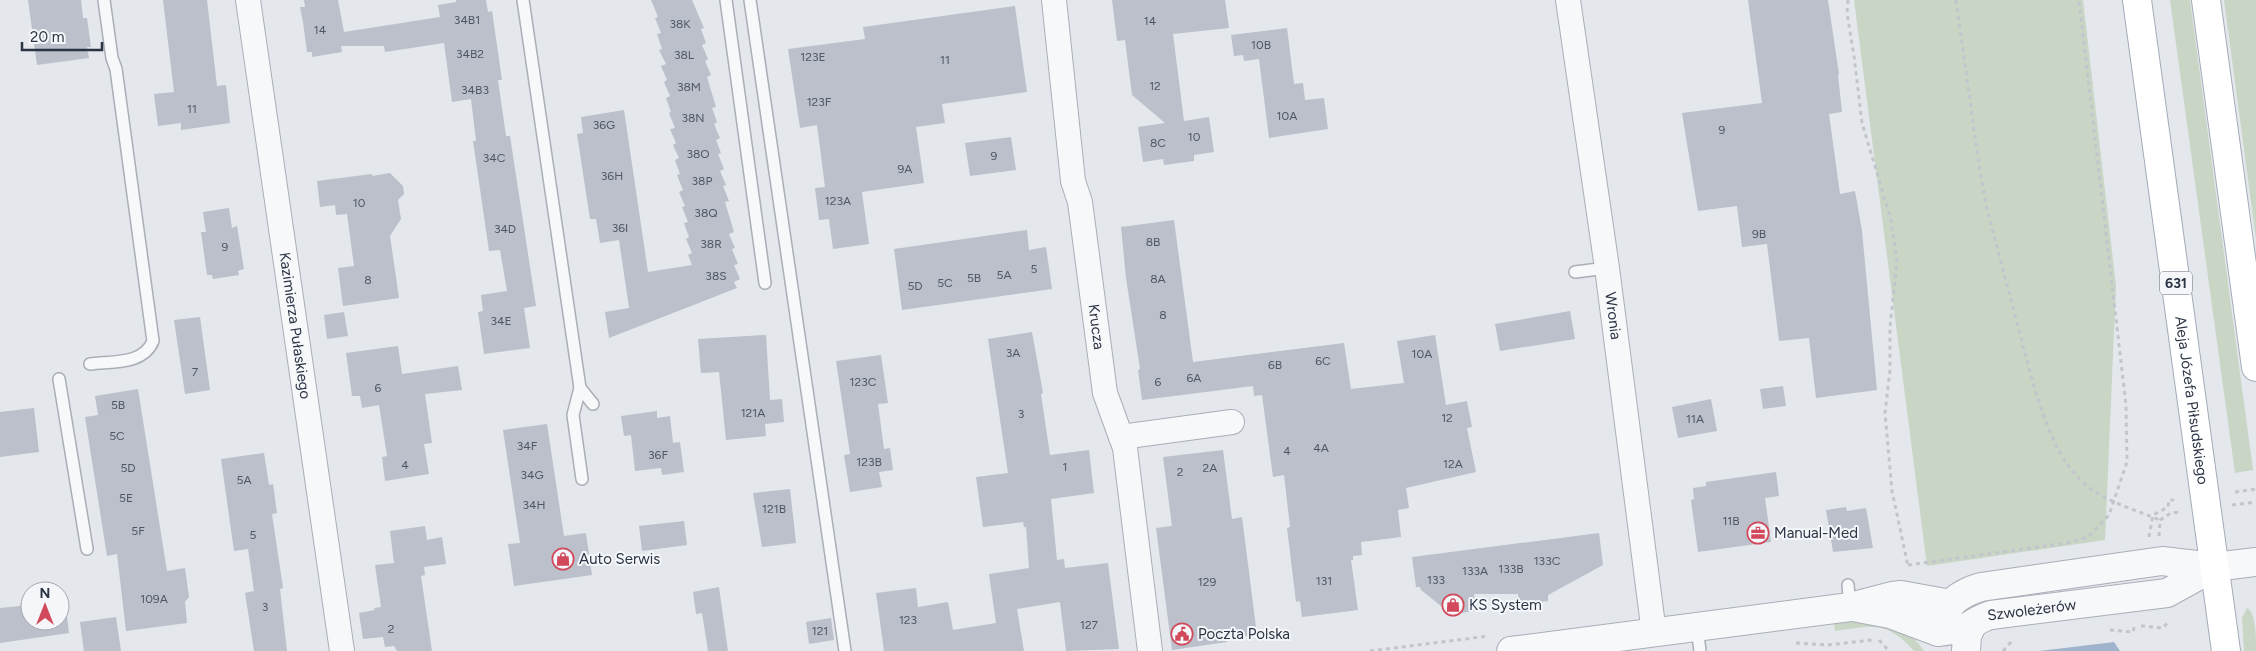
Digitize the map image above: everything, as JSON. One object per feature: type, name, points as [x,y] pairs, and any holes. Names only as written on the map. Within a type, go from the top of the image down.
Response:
[{"type":"main road","name":"Aleja Józefa Piłsudskiego","points":[[2138,0],[2226,651]]},
{"type":"main road","points":[[2206,0],[2256,367]]},
{"type":"street","name":"Kazimierza Pułaskiego","points":[[248,0],[342,651]]},
{"type":"street","name":"Krucza","points":[[1054,0],[1073,181],[1080,202],[1105,393],[1125,448],[1150,651]]},
{"type":"street","name":"Wronia","points":[[1568,0],[1606,268],[1654,632]]},
{"type":"street","points":[[1121,437],[1232,422]]},
{"type":"street","name":"Szwoleżerów","points":[[1951,604],[1970,590],[1981,587],[2162,560],[2214,567],[2256,562]]},
{"type":"street","name":"Szwoleżerów","points":[[1938,642],[1983,617],[2167,592],[2214,567]]},
{"type":"street","points":[[1511,651],[1654,632],[1698,639],[1849,596],[1910,596],[1951,604],[1942,618],[1938,642],[1890,614],[1849,596]]},
{"type":"street","points":[[1966,651],[1967,636],[1972,624]]},
{"type":"lane","points":[[90,364],[138,358],[150,348],[153,341],[116,69],[112,58],[104,0]]},
{"type":"lane","points":[[524,0],[580,388],[573,415],[582,479]]},
{"type":"lane","points":[[726,0],[765,282]]},
{"type":"lane","points":[[750,0],[845,651]]},
{"type":"lane","points":[[1576,272],[1606,268]]},
{"type":"lane","points":[[59,379],[87,549]]},
{"type":"lane","points":[[580,388],[593,404]]},
{"type":"path","points":[[1848,0],[1846,13],[1854,56],[1862,123],[1891,220],[1897,261],[1890,328],[1890,370],[1885,413],[1892,491],[1908,565],[1910,596]]},
{"type":"path","points":[[1956,0],[1978,165],[1987,209],[2032,383],[2048,426],[2064,458],[2077,476],[2089,488],[2114,501],[2160,520]]},
{"type":"path","points":[[1908,565],[2067,543],[2088,537],[2109,515],[2127,462],[2126,405],[2079,0]]},
{"type":"path","points":[[2235,492],[2256,489]]},
{"type":"path","points":[[2146,540],[2149,536],[2152,517],[2168,507],[2169,500],[2174,500]]},
{"type":"path","points":[[2239,504],[2256,502]]},
{"type":"path","points":[[1878,639],[1889,651]]},
{"type":"green space","points":[[1854,0],[2083,0],[2116,286],[2105,540],[1927,566]]},
{"type":"green space","points":[[2170,0],[2190,0],[2253,470],[2235,473]]},
{"type":"green space","points":[[2224,0],[2256,0],[2256,239]]},
{"type":"green space","points":[[2247,608],[2254,620],[2256,651],[2244,651],[2242,618]]},
{"type":"green space","points":[[1863,620],[1898,628],[1912,636],[1924,651],[1914,651],[1895,634],[1887,630],[1869,627],[1835,631],[1834,624]]},
{"type":"water","points":[[2114,642],[2120,651],[2039,651],[2106,643]]},
{"type":"building","points":[[28,0],[81,0],[83,18],[87,18],[91,47],[87,47],[89,58],[37,65]]},
{"type":"building","points":[[163,0],[207,0],[217,86],[226,85],[230,123],[181,130],[181,123],[158,126],[154,94],[174,92]]},
{"type":"building","points":[[304,0],[338,0],[344,32],[440,17],[438,5],[456,2],[456,0],[486,0],[488,12],[492,11],[502,80],[498,80],[506,136],[510,136],[536,306],[524,308],[530,348],[484,354],[478,312],[483,311],[481,295],[507,291],[500,250],[489,251],[473,141],[476,141],[471,99],[452,102],[444,43],[385,52],[384,46],[341,46],[342,52],[312,57],[312,52],[307,52],[300,7],[305,7]]},
{"type":"building","points":[[651,0],[692,0],[704,28],[701,29],[706,43],[702,45],[708,59],[705,61],[711,75],[707,77],[716,107],[712,108],[717,122],[714,124],[720,138],[716,140],[721,153],[718,154],[724,169],[720,171],[726,185],[723,186],[729,201],[725,202],[734,232],[729,234],[735,248],[732,249],[738,264],[734,265],[740,279],[734,282],[737,288],[609,338],[605,312],[629,308],[619,240],[600,243],[596,219],[590,219],[577,134],[583,133],[581,117],[624,110],[648,272],[692,265],[688,255],[692,253],[686,239],[689,237],[684,223],[688,222],[682,207],[685,206],[679,192],[683,190],[677,175],[680,174],[675,160],[679,158],[673,145],[676,143],[670,129],[675,128],[666,98],[670,96],[664,82],[667,80],[661,66],[666,64],[659,50],[662,49],[657,34],[661,33],[655,18],[658,17]]},
{"type":"building","points":[[1112,0],[1225,0],[1229,28],[1173,34],[1184,121],[1209,117],[1214,152],[1194,155],[1194,161],[1164,165],[1163,159],[1143,162],[1138,127],[1165,123],[1132,95],[1125,40],[1117,41]]},
{"type":"building","points":[[1748,0],[1828,0],[1839,74],[1842,112],[1829,114],[1840,194],[1855,191],[1862,231],[1877,390],[1816,398],[1809,338],[1779,341],[1767,244],[1742,247],[1737,206],[1698,211],[1682,113],[1762,103]]},
{"type":"building","points":[[1015,6],[1027,92],[942,104],[945,123],[916,127],[924,183],[862,192],[869,244],[833,249],[829,219],[819,220],[815,188],[825,187],[817,125],[800,128],[788,49],[865,39],[863,27]]},
{"type":"building","points":[[1287,28],[1294,84],[1303,83],[1305,100],[1324,98],[1328,129],[1269,138],[1259,59],[1244,61],[1243,55],[1234,56],[1231,35]]},
{"type":"building","points":[[1011,137],[1016,170],[970,176],[965,143]]},
{"type":"building","points":[[390,173],[403,186],[404,194],[398,200],[401,219],[390,236],[399,298],[343,306],[338,268],[354,266],[347,214],[336,215],[335,205],[320,207],[317,181]]},
{"type":"building","points":[[229,208],[232,228],[237,226],[244,269],[238,271],[239,275],[213,279],[212,275],[207,275],[201,232],[206,232],[203,212]]},
{"type":"building","points":[[1174,220],[1193,362],[1344,343],[1351,389],[1404,383],[1397,341],[1435,335],[1446,405],[1467,401],[1472,427],[1467,428],[1476,472],[1406,488],[1409,508],[1398,510],[1401,537],[1361,542],[1362,555],[1353,556],[1353,560],[1351,560],[1358,610],[1302,617],[1300,601],[1296,602],[1287,528],[1290,527],[1284,475],[1273,477],[1262,395],[1254,396],[1253,386],[1142,400],[1138,370],[1140,369],[1126,278],[1121,227]]},
{"type":"building","points":[[1027,230],[1029,250],[1046,247],[1052,289],[902,310],[894,249]]},
{"type":"building","points":[[1570,311],[1575,339],[1500,351],[1495,324]]},
{"type":"building","points":[[344,312],[348,336],[327,339],[324,315]]},
{"type":"building","points":[[200,317],[210,390],[185,394],[174,320]]},
{"type":"building","points":[[1032,332],[1043,393],[1041,394],[1050,455],[1089,450],[1094,493],[1051,499],[1057,560],[1064,559],[1065,568],[1108,563],[1119,649],[1066,651],[1060,602],[1017,609],[1024,651],[884,651],[876,593],[916,588],[918,607],[948,602],[953,630],[996,623],[989,574],[1029,568],[1026,527],[1024,527],[1023,522],[983,527],[976,477],[1008,473],[988,339]]},
{"type":"building","points":[[766,335],[770,400],[782,399],[784,422],[765,424],[766,436],[726,440],[719,372],[701,373],[698,339]]},
{"type":"building","points":[[398,346],[402,374],[458,366],[462,390],[425,394],[432,443],[424,444],[429,474],[385,481],[382,457],[387,456],[379,405],[362,408],[360,396],[352,396],[346,353]]},
{"type":"building","points":[[881,355],[888,403],[878,404],[884,449],[890,448],[893,470],[879,472],[882,487],[850,492],[844,455],[850,454],[836,361]]},
{"type":"building","points":[[1783,386],[1786,406],[1763,409],[1760,389]]},
{"type":"building","points":[[138,389],[167,571],[185,568],[189,597],[185,602],[187,623],[126,631],[117,554],[107,556],[85,417],[98,415],[95,396]]},
{"type":"building","points":[[1711,399],[1717,431],[1678,438],[1672,407]]},
{"type":"building","points":[[34,408],[39,452],[0,457],[0,412]]},
{"type":"building","points":[[657,411],[657,418],[670,416],[673,443],[680,442],[684,472],[662,475],[661,468],[635,471],[631,435],[624,436],[621,416]]},
{"type":"building","points":[[547,424],[564,536],[586,533],[592,575],[514,586],[508,544],[520,543],[503,430]]},
{"type":"building","points":[[1223,450],[1232,519],[1242,517],[1257,635],[1227,638],[1227,642],[1172,650],[1156,528],[1172,526],[1163,457]]},
{"type":"building","points":[[264,453],[269,485],[273,484],[277,513],[272,514],[283,588],[280,589],[287,651],[254,651],[245,593],[254,591],[248,549],[234,551],[221,459]]},
{"type":"building","points":[[1776,472],[1779,496],[1765,498],[1771,542],[1698,552],[1691,500],[1694,499],[1693,488],[1706,486],[1706,482]]},
{"type":"building","points":[[790,489],[796,543],[762,547],[753,493]]},
{"type":"building","points":[[1846,507],[1847,511],[1866,508],[1873,548],[1833,552],[1826,510]]},
{"type":"building","points":[[684,521],[687,545],[642,551],[639,526]]},
{"type":"building","points":[[425,526],[427,540],[442,537],[446,564],[424,567],[425,575],[421,576],[432,651],[397,651],[394,646],[385,647],[383,637],[363,639],[359,613],[381,607],[375,565],[394,563],[390,531]]},
{"type":"building","points":[[1599,533],[1603,565],[1548,595],[1548,601],[1520,605],[1518,594],[1474,594],[1476,611],[1451,614],[1421,590],[1420,587],[1416,587],[1412,557]]},
{"type":"building","points":[[719,587],[728,651],[708,651],[702,613],[696,614],[693,592]]},
{"type":"building","points":[[20,606],[20,631],[69,631],[69,633],[0,643],[0,608]]},
{"type":"building","points":[[116,617],[121,651],[84,651],[80,622]]},
{"type":"building","points":[[831,618],[834,640],[809,644],[806,622]]},
{"type":"place","name":"Manual-Med","points":[[1758,533]]},
{"type":"place","name":"Auto Serwis","points":[[563,559]]},
{"type":"place","name":"KS System","points":[[1453,605]]},
{"type":"place","name":"Poczta Polska","points":[[1182,634]]}]
